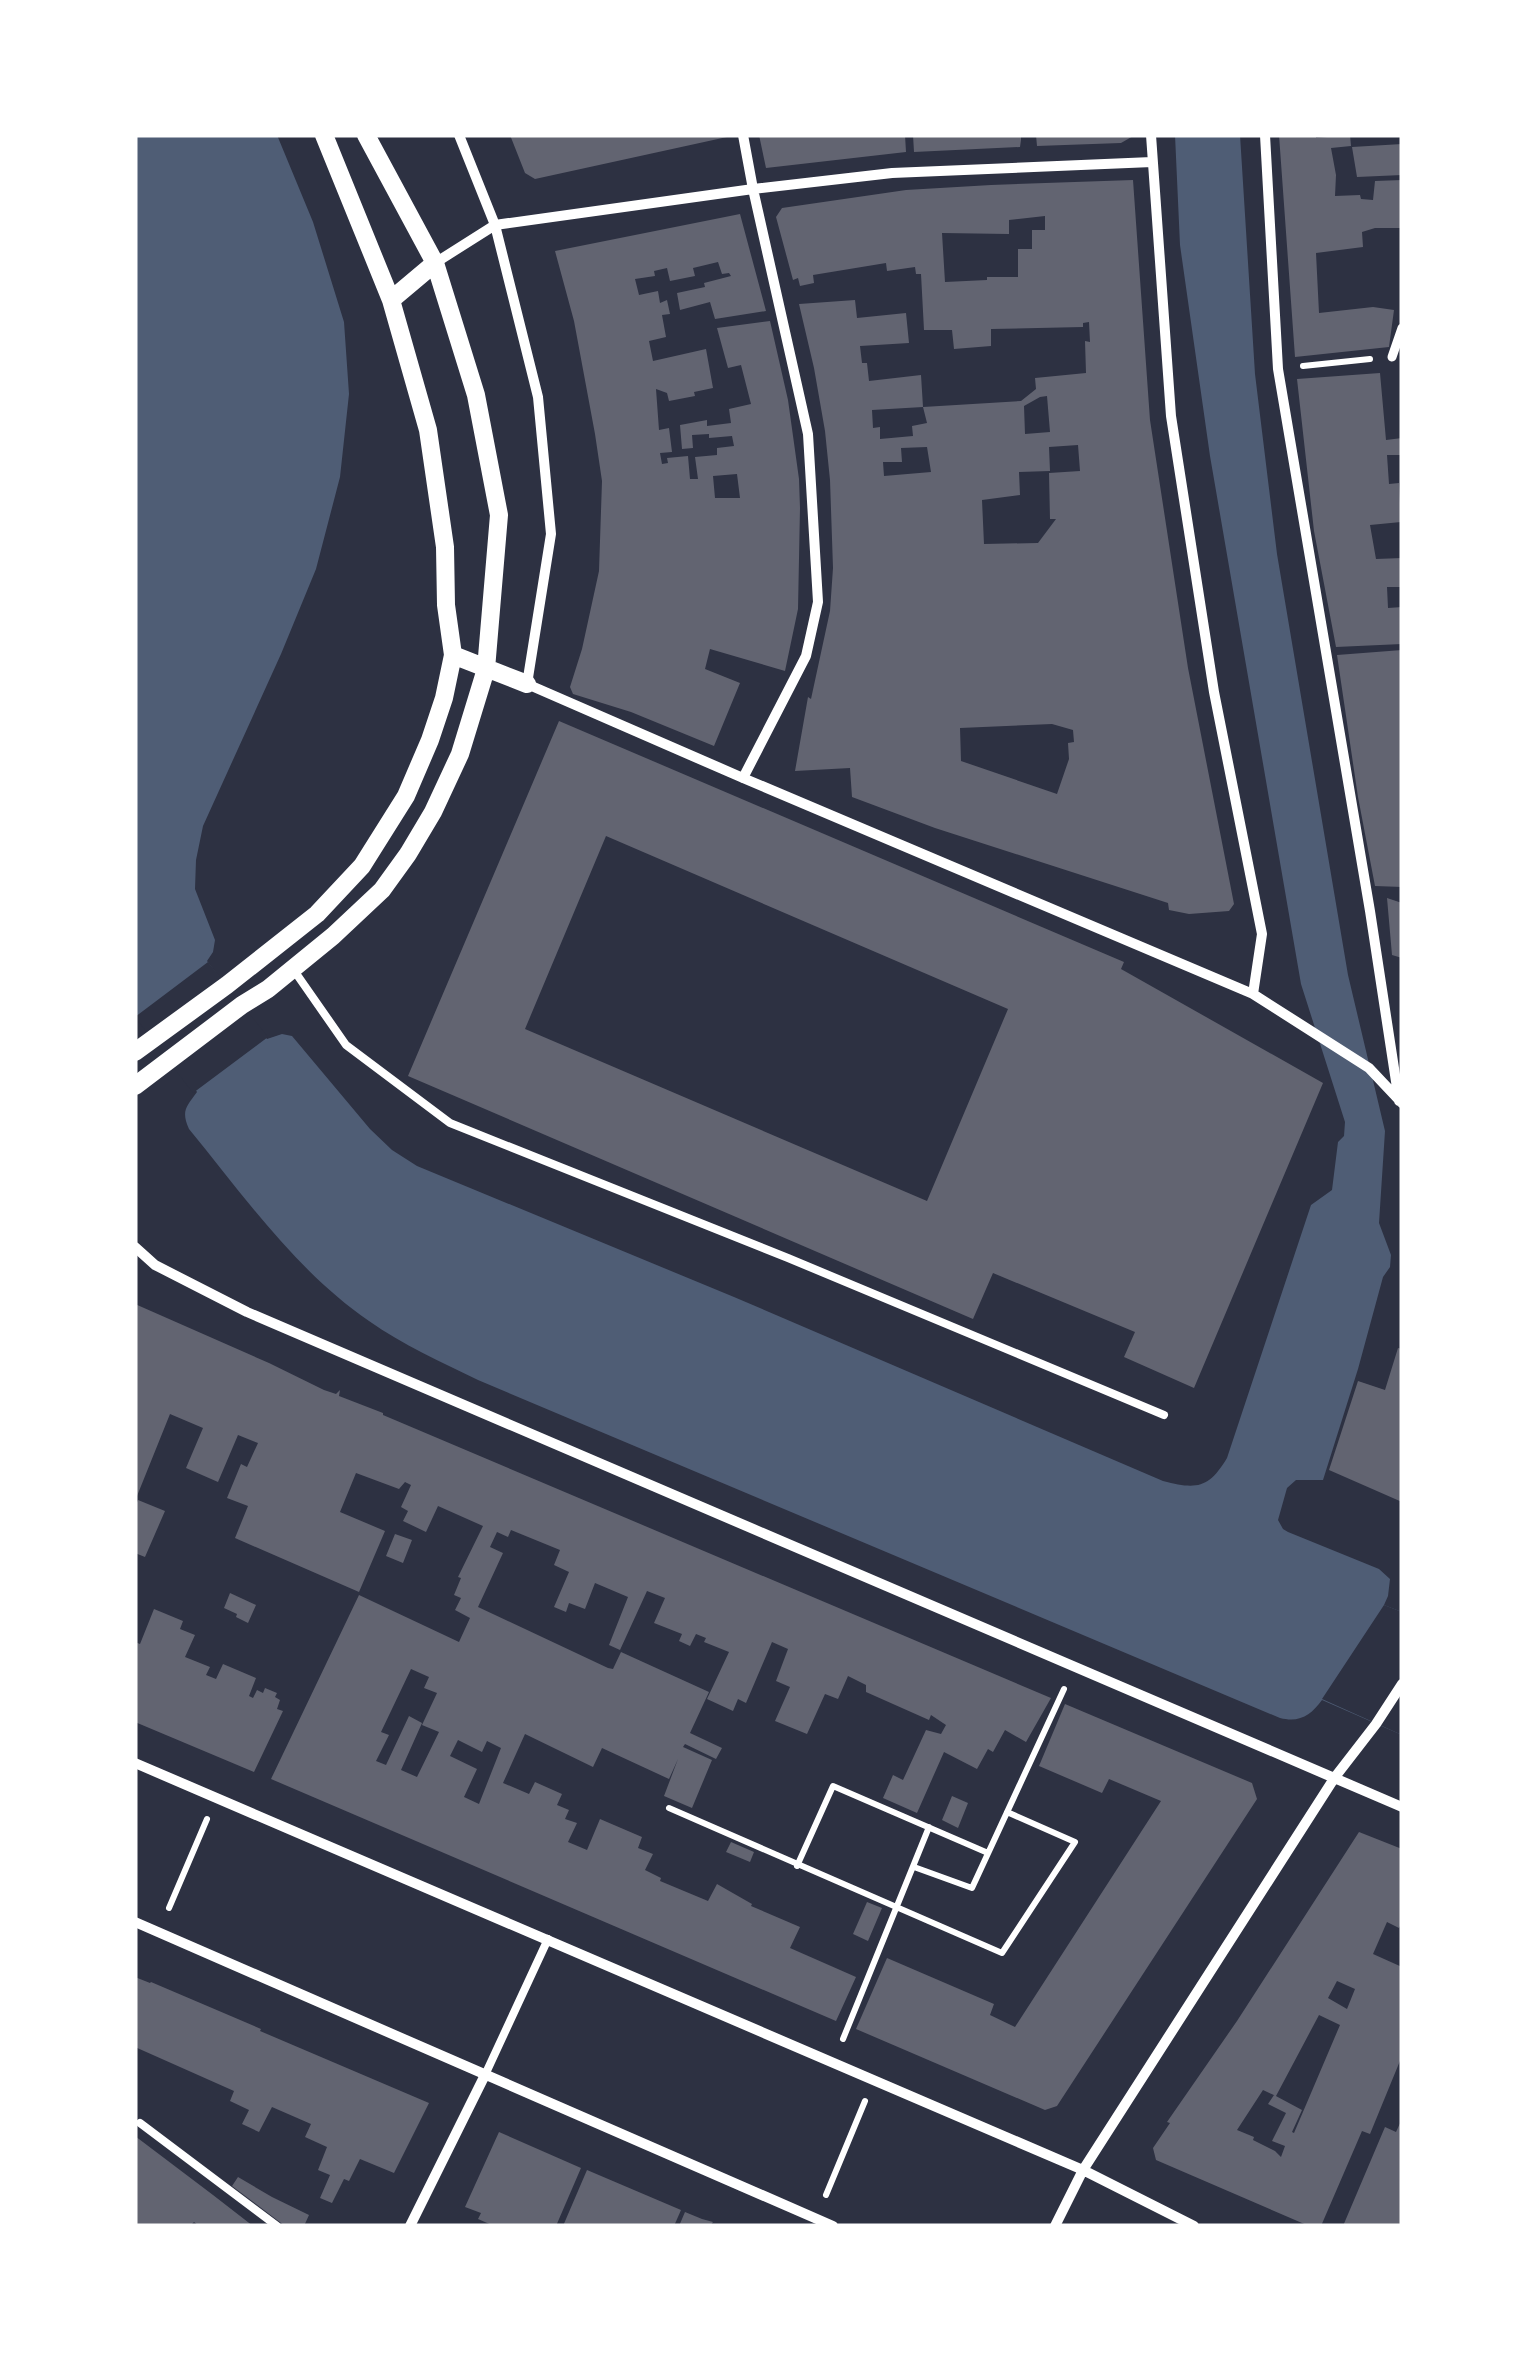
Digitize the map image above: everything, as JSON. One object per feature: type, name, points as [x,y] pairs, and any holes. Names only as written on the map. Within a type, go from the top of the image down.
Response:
[{"type":"street","points":[[135,1052],[278,946],[317,914],[362,866],[406,796],[444,698],[453,655],[446,605],[445,547],[428,430],[391,300],[324,135]]},
{"type":"street","points":[[135,1086],[292,969],[382,890],[434,812],[460,754],[486,669],[500,515],[476,395],[434,263],[366,135]]},
{"type":"street","points":[[459,135],[494,225],[538,397],[550,534],[527,684]]},
{"type":"street","points":[[743,135],[808,434],[818,602],[806,656],[743,778]]},
{"type":"street","points":[[1151,135],[1171,416],[1214,692],[1262,934],[1253,994]]},
{"type":"street","points":[[1264,135],[1278,369],[1401,1102]]},
{"type":"street","points":[[391,300],[434,263],[494,225],[892,173],[1152,162]]},
{"type":"street","points":[[1392,357],[1402,328]]},
{"type":"street","points":[[453,655],[1253,994],[1369,1068],[1401,1102]]},
{"type":"street","points":[[278,946],[292,969]]},
{"type":"street","points":[[135,1247],[156,1264],[248,1312],[1402,1807]]},
{"type":"street","points":[[1055,2226],[1083,2170],[1334,1777],[1402,1684]]},
{"type":"street","points":[[135,1763],[1083,2170],[1194,2226]]},
{"type":"street","points":[[135,1922],[833,2226]]},
{"type":"street","points":[[410,2226],[485,2076]]},
{"type":"lane","points":[[292,969],[346,1045],[450,1124],[788,1258],[1164,1415]]},
{"type":"lane","points":[[485,2076],[548,1939]]},
{"type":"lane","points":[[140,2124],[277,2226]]},
{"type":"path","points":[[1278,369],[1392,357]]},
{"type":"path","points":[[914,1867],[972,1888],[1074,1665]]},
{"type":"path","points":[[798,1866],[832,1786],[988,1852]]},
{"type":"path","points":[[158,1932],[216,1798]]},
{"type":"path","points":[[670,1808],[1002,1953],[1075,1842],[1007,1812]]},
{"type":"path","points":[[834,2062],[928,1827]]},
{"type":"path","points":[[816,2220],[874,2080]]},
{"type":"water","points":[[135,135],[277,135],[313,222],[344,322],[349,394],[340,477],[316,569],[203,826],[196,860],[195,889],[215,940],[207,961],[263,1034],[267,1039],[282,1034],[292,1036],[370,1129],[417,1166],[1163,1481],[1193,1486],[1208,1481],[1227,1458],[1311,1205],[1332,1190],[1338,1142],[1344,1136],[1345,1122],[1301,984],[1210,456],[1180,245],[1175,135],[1240,135],[1255,374],[1277,554],[1348,975],[1385,1131],[1379,1223],[1391,1255],[1323,1480],[1296,1480],[1287,1488],[1278,1520],[1288,1532],[1379,1569],[1390,1579],[1384,1605],[1402,1612],[1402,1735],[1322,1700],[1304,1716],[1280,1718],[436,1360],[369,1321],[318,1279],[272,1231],[189,1129],[186,1109],[197,1092],[170,1052],[135,1013]]},
{"type":"pier","points":[[208,962],[268,1037],[193,1093],[135,1017]]},
{"type":"pier","points":[[1384,1605],[1402,1612],[1402,1735],[1322,1699]]},
{"type":"building","points":[[510,135],[727,137],[535,179],[525,173]]},
{"type":"building","points":[[759,135],[905,135],[906,152],[766,168]]},
{"type":"building","points":[[913,135],[1021,135],[1021,140],[1020,147],[914,152]]},
{"type":"building","points":[[1036,135],[1135,135],[1121,143],[1037,146]]},
{"type":"building","points":[[1279,135],[1350,135],[1351,146],[1331,148],[1335,196],[1360,195],[1361,199],[1373,200],[1375,181],[1402,180],[1402,228],[1375,228],[1362,232],[1363,247],[1316,253],[1319,313],[1373,307],[1394,310],[1389,347],[1295,357]]},
{"type":"building","points":[[1402,144],[1402,175],[1357,177],[1352,147]]},
{"type":"building","points":[[1133,180],[1150,420],[1188,668],[1234,904],[1229,911],[1189,914],[1169,910],[1168,903],[852,797],[850,768],[795,771],[808,697],[811,699],[830,611],[833,568],[825,431],[799,304],[855,300],[857,318],[906,313],[909,343],[860,346],[862,363],[867,363],[869,381],[921,375],[923,407],[1021,401],[1036,389],[1035,378],[1086,373],[1089,322],[1083,323],[1083,327],[991,329],[991,346],[954,349],[952,330],[924,330],[921,274],[916,274],[915,267],[887,271],[886,263],[813,275],[814,283],[800,286],[798,278],[793,280],[776,217],[782,208],[906,190]],"holes":[[[1045,216],[1045,230],[1032,230],[1032,249],[1018,249],[1018,277],[945,282],[942,233],[1009,234],[1009,220]],[[1047,396],[1050,432],[1025,434],[1024,406]],[[923,407],[927,423],[912,426],[913,436],[880,439],[880,427],[873,428],[872,410]],[[1078,445],[1080,471],[1049,473],[1050,519],[1056,519],[1038,543],[984,544],[982,500],[1020,495],[1019,472],[1050,471],[1049,447]],[[927,447],[931,472],[884,476],[883,462],[902,462],[901,448]],[[1052,724],[1073,730],[1074,742],[1068,743],[1069,759],[1057,794],[961,761],[960,728]]]},
{"type":"building","points":[[740,214],[766,311],[715,319],[710,302],[680,310],[677,293],[731,276],[722,274],[718,262],[693,268],[695,276],[670,281],[667,268],[654,271],[655,276],[635,279],[639,295],[658,291],[660,303],[667,300],[670,314],[662,315],[666,337],[649,341],[653,361],[706,349],[713,388],[669,401],[667,393],[656,389],[659,430],[669,428],[672,452],[660,453],[662,464],[668,463],[667,458],[688,456],[690,479],[698,479],[695,457],[717,455],[717,448],[734,446],[732,436],[692,435],[693,448],[682,449],[680,425],[707,420],[707,426],[731,423],[729,409],[751,404],[741,365],[728,368],[717,328],[770,321],[788,400],[800,508],[798,609],[785,671],[710,649],[705,669],[740,683],[714,746],[631,712],[573,694],[570,687],[599,571],[602,481],[574,321],[555,251]],"holes":[[[737,474],[740,498],[715,498],[713,476]]]},
{"type":"building","points":[[1380,373],[1386,440],[1402,438],[1402,455],[1387,455],[1389,484],[1399,483],[1401,522],[1370,525],[1376,559],[1402,558],[1402,587],[1387,587],[1388,608],[1402,607],[1402,644],[1336,647],[1314,531],[1297,379]]},
{"type":"building","points":[[1402,650],[1402,887],[1375,886],[1337,655]]},
{"type":"building","points":[[559,721],[1124,962],[1121,969],[1323,1083],[1194,1388],[1124,1357],[1135,1332],[993,1273],[973,1319],[408,1076]],"holes":[[[606,836],[1008,1009],[927,1201],[525,1029]]]},
{"type":"building","points":[[1387,898],[1402,903],[1402,958],[1392,955]]},
{"type":"building","points":[[135,1304],[324,1390],[336,1394],[340,1390],[339,1396],[1051,1698],[1026,1742],[1005,1730],[993,1752],[988,1749],[977,1769],[944,1752],[917,1813],[883,1798],[893,1775],[903,1780],[926,1730],[941,1734],[946,1725],[931,1715],[929,1720],[866,1692],[866,1685],[848,1676],[838,1699],[825,1694],[807,1734],[775,1721],[790,1687],[776,1681],[788,1649],[772,1642],[746,1703],[738,1699],[733,1711],[707,1699],[729,1652],[704,1642],[706,1638],[696,1634],[690,1646],[679,1641],[682,1634],[654,1623],[665,1598],[647,1591],[620,1650],[609,1645],[628,1597],[595,1583],[585,1609],[569,1603],[566,1612],[554,1607],[569,1572],[554,1565],[560,1550],[511,1530],[508,1537],[497,1532],[490,1547],[503,1553],[478,1607],[608,1668],[613,1669],[621,1652],[709,1692],[690,1733],[722,1748],[716,1759],[685,1744],[683,1747],[712,1760],[692,1808],[664,1796],[678,1759],[669,1779],[602,1748],[593,1767],[525,1734],[503,1783],[529,1794],[535,1782],[562,1794],[557,1805],[569,1810],[565,1819],[577,1823],[568,1842],[587,1850],[600,1819],[642,1837],[638,1848],[653,1854],[645,1870],[661,1878],[660,1881],[708,1901],[717,1884],[751,1906],[800,1927],[790,1948],[856,1977],[836,2021],[271,1779],[359,1595],[459,1642],[470,1618],[455,1610],[461,1598],[454,1595],[461,1578],[458,1577],[483,1526],[438,1506],[426,1532],[403,1521],[408,1511],[401,1507],[411,1485],[405,1482],[399,1489],[356,1473],[340,1512],[385,1531],[359,1592],[235,1538],[248,1506],[227,1498],[241,1464],[247,1467],[258,1443],[238,1435],[218,1482],[186,1468],[203,1428],[170,1414],[135,1501]],"holes":[[[411,1669],[429,1677],[424,1688],[437,1693],[422,1725],[439,1732],[417,1777],[401,1770],[422,1723],[409,1716],[386,1765],[376,1761],[389,1735],[381,1732]],[[458,1740],[482,1752],[487,1741],[501,1748],[479,1804],[464,1797],[477,1769],[450,1756]]]},
{"type":"building","points":[[1398,1348],[1402,1349],[1402,1502],[1329,1470],[1358,1381],[1385,1390]]},
{"type":"building","points":[[138,1500],[165,1511],[145,1557],[135,1553]]},
{"type":"building","points":[[395,1534],[412,1540],[403,1563],[386,1556]]},
{"type":"building","points":[[230,1593],[256,1605],[248,1623],[224,1608]]},
{"type":"building","points":[[154,1609],[183,1621],[180,1629],[195,1635],[185,1657],[210,1667],[206,1675],[216,1679],[223,1664],[256,1678],[249,1696],[253,1698],[257,1690],[263,1693],[265,1688],[277,1693],[277,1709],[283,1711],[254,1772],[135,1722],[135,1642],[140,1644]]},
{"type":"building","points":[[1065,1704],[1252,1783],[1257,1799],[1057,2106],[1045,2110],[856,2029],[887,1958],[994,2004],[990,2015],[1015,2027],[1161,1801],[1109,1779],[1102,1793],[1039,1766]]},
{"type":"building","points":[[952,1796],[968,1803],[958,1828],[942,1820]]},
{"type":"building","points":[[1359,1832],[1402,1849],[1402,1922],[1399,1928],[1387,1922],[1373,1954],[1402,1967],[1402,2056],[1370,2134],[1362,2131],[1321,2226],[1309,2226],[1156,2160],[1153,2148],[1170,2123],[1167,2122]],"holes":[[[1337,1981],[1355,1989],[1347,2009],[1328,1998]],[[1319,2015],[1340,2025],[1294,2133],[1302,2110],[1276,2096]],[[1263,2090],[1274,2095],[1268,2104],[1286,2113],[1272,2141],[1285,2146],[1281,2157],[1237,2130]]]},
{"type":"building","points":[[731,1842],[754,1852],[750,1862],[726,1852]]},
{"type":"building","points":[[867,1902],[882,1908],[868,1941],[853,1934]]},
{"type":"building","points":[[135,1977],[429,2103],[394,2173],[360,2159],[332,2203],[320,2198],[330,2175],[318,2170],[327,2147],[305,2137],[311,2124],[272,2107],[259,2132],[242,2124],[249,2110],[230,2101],[234,2091],[135,2047]]},
{"type":"building","points":[[1402,2119],[1402,2226],[1343,2226],[1385,2127],[1396,2132]]},
{"type":"building","points":[[499,2132],[581,2168],[556,2226],[494,2226],[478,2219],[481,2213],[465,2207]]},
{"type":"building","points":[[135,2136],[253,2226],[199,2226],[194,2222],[190,2226],[135,2226]]},
{"type":"building","points":[[587,2170],[681,2210],[674,2226],[563,2226]]},
{"type":"building","points":[[238,2177],[309,2215],[304,2226],[285,2226],[232,2186]]},
{"type":"building","points":[[685,2212],[713,2222],[710,2226],[679,2226]]}]
